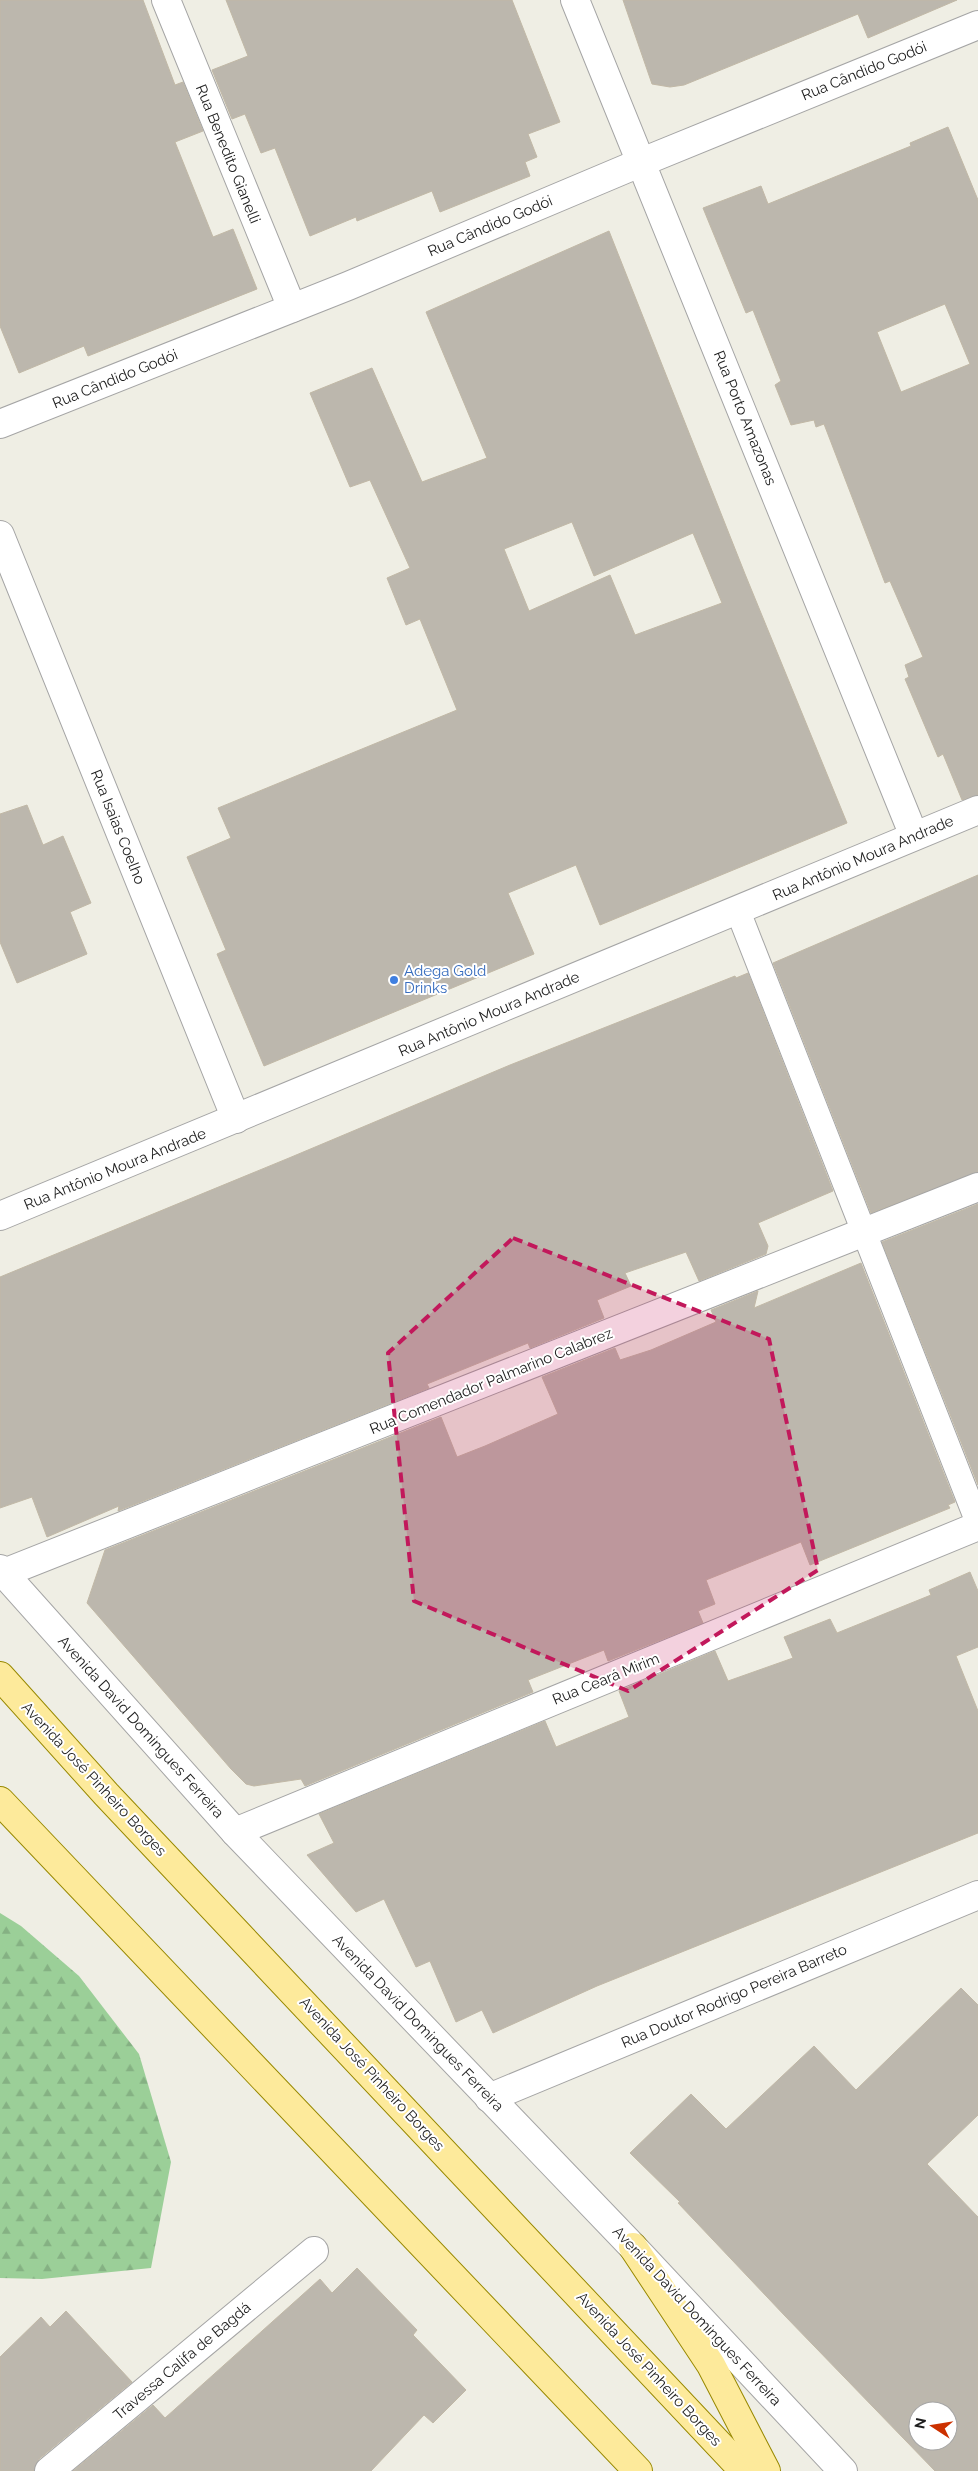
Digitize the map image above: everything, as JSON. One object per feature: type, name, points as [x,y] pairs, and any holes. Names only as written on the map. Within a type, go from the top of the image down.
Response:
[{"type":"main road","name":"Avenida José Pinheiro Borges","points":[[0,1676],[106,1794],[744,2471]]},
{"type":"main road","points":[[2,1804],[638,2471]]},
{"type":"main road","points":[[633,2247],[711,2365],[766,2471]]},
{"type":"street","name":"Rua Benedito Gianelli","points":[[166,0],[292,308]]},
{"type":"street","name":"Rua Porto Amazonas","points":[[575,0],[914,836]]},
{"type":"street","name":"Rua Cândido Godói","points":[[0,424],[292,308],[978,25]]},
{"type":"street","name":"Rua Isaias Coelho","points":[[0,536],[236,1119]]},
{"type":"street","name":"Rua Antônio Moura Andrade","points":[[0,1216],[978,810]]},
{"type":"street","name":"Rua Comendador Palmarino Calabrez","points":[[2,1571],[864,1233],[978,1186]]},
{"type":"street","name":"Rua Ceará Mirim","points":[[235,1832],[978,1526]]},
{"type":"street","name":"Avenida David Domingues Ferreira","points":[[2,1571],[235,1832],[633,2247],[843,2471]]},
{"type":"street","name":"Rua Doutor Rodrigo Pereira Barreto","points":[[489,2098],[978,1895]]},
{"type":"street","name":"Travessa Califa de Bagdá","points":[[50,2471],[314,2251]]},
{"type":"lane","points":[[738,911],[978,1522]]},
{"type":"highlighted area","points":[[513,1238],[769,1339],[818,1570],[628,1691],[414,1601],[388,1353]]},
{"type":"green space","points":[[0,1913],[21,1926],[79,1976],[139,2054],[171,2162],[151,2268],[42,2279],[0,2278]]},
{"type":"building","points":[[0,0],[143,0],[175,85],[183,82],[203,131],[175,142],[213,237],[233,229],[257,289],[88,356],[84,346],[19,373],[0,326]]},
{"type":"building","points":[[226,0],[512,0],[560,122],[528,134],[537,157],[525,162],[530,176],[440,212],[432,191],[357,221],[356,217],[310,236],[275,148],[261,153],[245,114],[232,119],[212,70],[248,56]]},
{"type":"building","points":[[623,0],[957,0],[868,38],[858,14],[684,85],[670,87],[652,84]]},
{"type":"building","points":[[948,127],[978,200],[978,795],[962,800],[943,754],[938,757],[905,679],[909,677],[905,665],[923,657],[890,581],[885,583],[824,424],[816,427],[814,420],[791,425],[775,385],[781,381],[753,310],[746,313],[703,208],[761,186],[768,204],[911,146],[910,143]],"holes":[[[945,304],[970,364],[901,392],[877,332]]]},
{"type":"building","points":[[609,231],[745,574],[847,823],[600,925],[576,865],[508,893],[534,954],[264,1066],[217,954],[226,950],[187,857],[231,838],[218,808],[457,710],[420,619],[406,625],[387,578],[410,568],[370,480],[350,487],[310,393],[372,368],[422,482],[487,458],[426,312]],"holes":[[[572,522],[594,576],[693,533],[722,603],[635,635],[610,575],[529,611],[504,549]]]},
{"type":"building","points":[[27,805],[43,845],[63,836],[91,903],[70,912],[87,954],[17,983],[0,942],[0,814]]},
{"type":"building","points":[[978,875],[978,1172],[871,1213],[773,963]]},
{"type":"building","points":[[748,973],[833,1191],[758,1223],[768,1246],[766,1254],[699,1281],[686,1252],[625,1273],[631,1286],[597,1300],[604,1318],[530,1348],[528,1343],[427,1384],[429,1388],[118,1511],[119,1506],[47,1537],[32,1497],[0,1508],[0,1277],[510,1065],[735,976],[736,978]]},
{"type":"building","points":[[978,1204],[978,1485],[882,1242]]},
{"type":"building","points":[[861,1263],[955,1502],[948,1505],[950,1508],[810,1565],[801,1542],[706,1580],[715,1604],[698,1611],[703,1623],[608,1661],[604,1650],[528,1680],[533,1692],[305,1786],[301,1779],[254,1786],[246,1784],[231,1769],[87,1603],[105,1550],[441,1417],[457,1457],[558,1414],[542,1377],[615,1348],[620,1360],[651,1350],[716,1322],[711,1310],[758,1291],[754,1308]]},
{"type":"building","points":[[970,1572],[978,1591],[978,1647],[956,1656],[978,1711],[978,1833],[597,1986],[493,2033],[482,2010],[456,2022],[430,1961],[416,1967],[384,1899],[356,1912],[307,1855],[334,1843],[319,1814],[545,1721],[556,1747],[629,1717],[619,1691],[715,1651],[728,1681],[793,1658],[784,1637],[830,1619],[837,1633],[931,1595],[929,1590]]},
{"type":"building","points":[[961,1988],[978,2005],[978,2115],[927,2164],[978,2217],[978,2471],[935,2471],[916,2451],[958,2451],[958,2401],[908,2401],[908,2443],[678,2203],[680,2202],[630,2153],[691,2094],[726,2129],[814,2046],[856,2090]]},
{"type":"building","points":[[357,2268],[417,2330],[413,2335],[466,2390],[433,2423],[424,2415],[371,2471],[73,2471],[153,2405],[165,2418],[320,2279],[332,2293]]},
{"type":"building","points":[[66,2311],[132,2382],[39,2459],[34,2471],[0,2471],[0,2357],[41,2317],[50,2327]]},
{"type":"place","name":"Adega Gold Drinks","points":[[394,980]]}]
